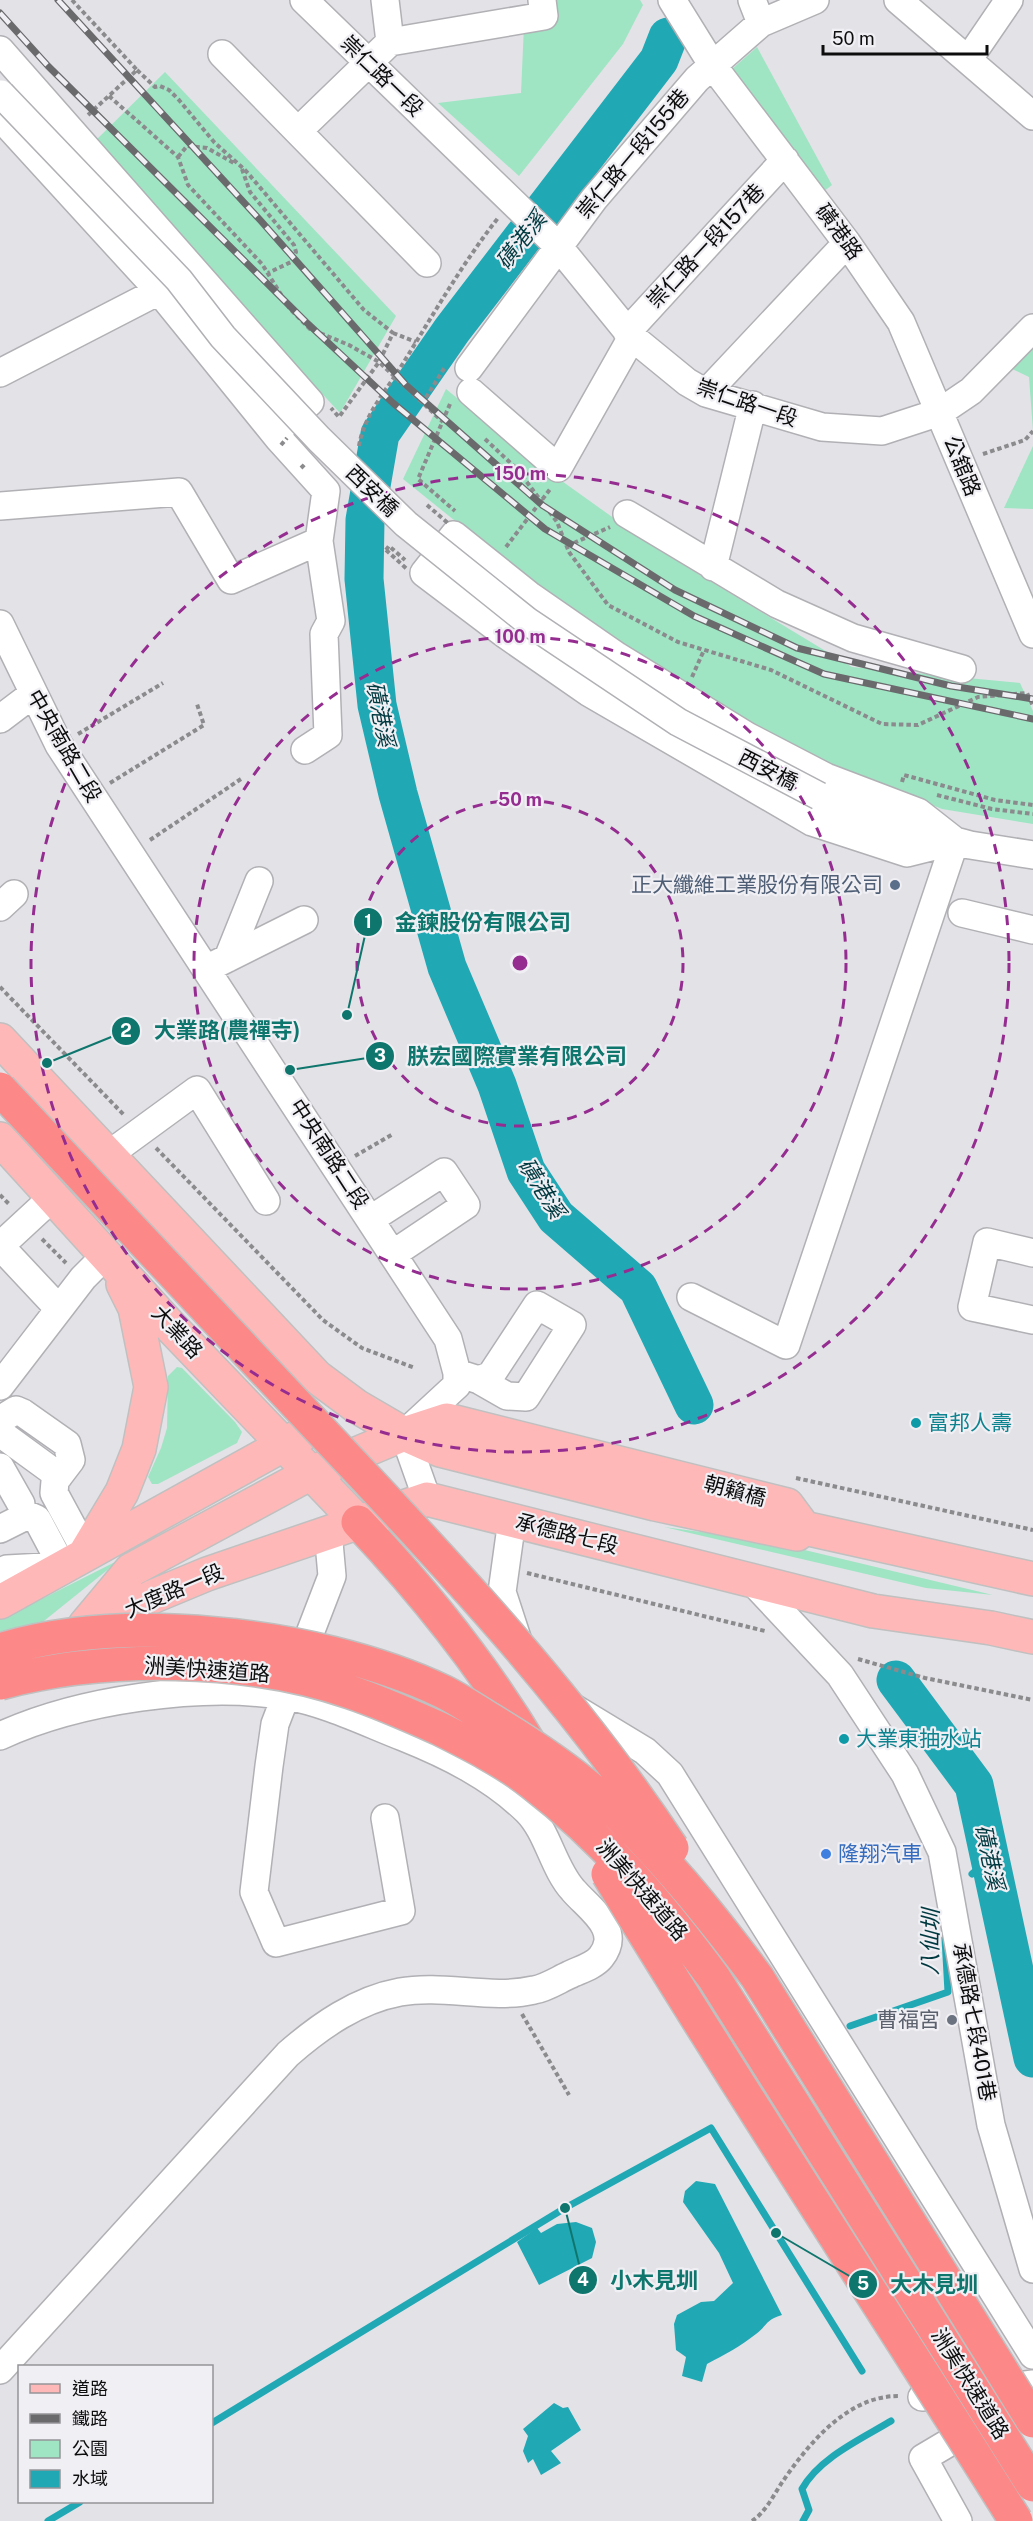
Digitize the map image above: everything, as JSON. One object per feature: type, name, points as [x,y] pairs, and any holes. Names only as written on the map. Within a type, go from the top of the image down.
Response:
[{"type":"highway","points":[[0,1089],[402,1516],[516,1646],[584,1727],[651,1817],[757,1977]]},
{"type":"highway","points":[[343,1527],[400,1566],[479,1667],[522,1731],[716,2052],[874,2294],[1016,2521]]},
{"type":"highway","name":"洲美快速道路","points":[[0,1650],[85,1634],[169,1629],[261,1638],[358,1660],[444,1692],[525,1740],[601,1798],[682,1882],[757,1977],[1033,2421]]},
{"type":"highway","name":"洲美快速道路","points":[[0,1683],[85,1667],[153,1663],[226,1667],[288,1677],[348,1691],[400,1711],[470,1743],[531,1782],[588,1829],[632,1873],[675,1925],[714,1978],[1033,2485]]},
{"type":"main road","points":[[0,1040],[317,1377],[356,1406],[404,1434]]},
{"type":"main road","name":"大業路","points":[[0,1138],[172,1328],[312,1473],[343,1527]]},
{"type":"main road","points":[[74,1559],[122,1492],[139,1449],[151,1387],[135,1308],[106,1254]]},
{"type":"main road","points":[[0,1602],[74,1559],[356,1406]]},
{"type":"main road","name":"朝籟橋","points":[[447,1420],[794,1503],[797,1534],[440,1450],[404,1434],[447,1420]]},
{"type":"main road","points":[[74,1637],[132,1570],[312,1473],[404,1434]]},
{"type":"main road","points":[[343,1527],[427,1499]]},
{"type":"main road","name":"承德路七段","points":[[427,1499],[764,1583]]},
{"type":"main road","points":[[794,1503],[1033,1579]]},
{"type":"main road","name":"大度路一段","points":[[0,1683],[74,1637],[175,1587],[343,1527]]},
{"type":"main road","points":[[764,1583],[873,1611],[991,1628],[1033,1637]]},
{"type":"street","name":"崇仁路一段","points":[[304,0],[551,239],[629,334],[687,382],[706,393],[822,427],[882,431],[940,412]]},
{"type":"street","points":[[385,0],[390,42]]},
{"type":"street","points":[[298,131],[390,42],[544,16],[542,0]]},
{"type":"street","name":"磺港路","points":[[672,0],[706,55],[848,243],[901,322],[940,412]]},
{"type":"street","name":"崇仁路一段155巷","points":[[459,389],[551,239],[697,79],[706,55],[757,12],[815,0]]},
{"type":"street","points":[[898,0],[1033,116]]},
{"type":"street","points":[[968,60],[1009,0]]},
{"type":"street","points":[[0,50],[310,402],[281,438]]},
{"type":"street","points":[[222,54],[426,263]]},
{"type":"street","points":[[0,101],[326,491],[319,541],[331,621],[324,634],[328,735],[305,750]]},
{"type":"street","name":"西安橋","points":[[0,101],[179,280],[223,337],[319,439],[406,524],[527,621],[678,722],[819,796],[885,822],[955,841],[1033,855]]},
{"type":"street","name":"崇仁路一段157巷","points":[[558,468],[629,334],[785,160]]},
{"type":"street","points":[[706,393],[848,243]]},
{"type":"street","points":[[0,373],[159,291]]},
{"type":"street","name":"公舘路","points":[[1033,328],[971,391],[940,412],[1033,634]]},
{"type":"street","points":[[459,389],[558,468]]},
{"type":"street","points":[[713,567],[753,405]]},
{"type":"street","points":[[0,506],[179,492],[231,579],[319,541]]},
{"type":"street","points":[[627,514],[777,604],[853,638],[963,669]]},
{"type":"street","points":[[454,535],[529,595],[617,656],[747,736],[826,777],[918,812],[955,841],[907,853],[812,822],[588,692],[506,635],[424,573],[454,535]]},
{"type":"street","name":"中央南路二段","points":[[0,624],[59,745],[129,853],[218,963],[337,1167],[448,1339],[468,1377],[404,1434]]},
{"type":"street","points":[[0,719],[33,694]]},
{"type":"street","points":[[691,1297],[786,1345],[955,841]]},
{"type":"street","points":[[218,963],[259,881]]},
{"type":"street","points":[[962,913],[1033,930]]},
{"type":"street","points":[[218,963],[304,920]]},
{"type":"street","points":[[108,1155],[197,1090],[266,1200]]},
{"type":"street","points":[[371,1219],[444,1172],[466,1205],[393,1254]]},
{"type":"street","points":[[53,1197],[0,1246],[59,1310]]},
{"type":"street","points":[[1033,1252],[987,1242],[972,1306],[1033,1320]]},
{"type":"street","points":[[0,1386],[83,1278],[106,1254]]},
{"type":"street","points":[[0,1420],[16,1410],[67,1444],[71,1460],[55,1481],[54,1493],[60,1506],[74,1559]]},
{"type":"street","points":[[0,1433],[59,1476]]},
{"type":"street","points":[[404,1434],[427,1499]]},
{"type":"street","points":[[0,1467],[10,1509],[31,1499],[47,1499],[60,1506]]},
{"type":"street","points":[[0,1529],[28,1515],[37,1519],[74,1559]]},
{"type":"street","points":[[512,1520],[502,1592],[522,1653],[545,1690],[645,1750],[670,1774],[1033,2355]]},
{"type":"street","points":[[343,1527],[333,1576],[275,1724],[254,1892],[276,1943],[401,1911],[385,1818]]},
{"type":"street","points":[[0,1572],[74,1559]]},
{"type":"street","name":"承德路七段401巷","points":[[764,1583],[840,1675],[905,1774],[942,1852],[991,2125],[1033,2269]]},
{"type":"street","points":[[0,1736],[72,1711],[132,1699],[232,1693],[287,1696],[356,1718],[432,1749],[494,1782],[529,1814],[571,1889],[603,1921],[608,1933],[607,1945],[601,1957],[590,1965],[536,1990],[509,1993],[429,1988],[398,1992],[365,2002],[312,2033],[288,2054],[0,2370]]},
{"type":"street","points":[[922,2397],[1033,2384]]},
{"type":"street","points":[[958,2521],[923,2458],[1033,2392]]},
{"type":"path","points":[[72,0],[136,70],[155,87],[160,86],[169,90],[179,99],[214,142],[241,166],[364,310],[393,333],[416,342]]},
{"type":"path","points":[[136,70],[109,96],[178,157],[188,185],[268,273],[290,309],[310,329],[349,345],[379,362],[443,422]]},
{"type":"path","points":[[178,157],[187,146],[207,148],[241,166],[250,192],[294,245],[296,252],[291,262],[268,273]]},
{"type":"path","points":[[358,449],[369,417],[474,252],[512,201]]},
{"type":"path","points":[[379,362],[393,333]]},
{"type":"path","points":[[422,404],[446,366],[459,389],[418,479],[462,517]]},
{"type":"path","points":[[958,458],[983,454],[1025,440],[1033,431]]},
{"type":"path","points":[[483,437],[517,470],[556,522],[583,574],[608,606],[678,642],[771,670],[882,724],[918,725],[978,697],[1027,693],[1033,706]]},
{"type":"path","points":[[301,468],[305,464]]},
{"type":"path","points":[[502,551],[554,484],[558,468]]},
{"type":"path","points":[[427,505],[449,524]]},
{"type":"path","points":[[567,546],[603,532],[627,514]]},
{"type":"path","points":[[408,570],[386,550],[389,546],[409,563]]},
{"type":"path","points":[[694,683],[690,680],[704,650]]},
{"type":"path","points":[[59,745],[163,683]]},
{"type":"path","points":[[92,795],[204,725],[197,704]]},
{"type":"path","points":[[890,781],[901,785],[904,775],[995,801],[1033,805]]},
{"type":"path","points":[[129,853],[241,779]]},
{"type":"path","points":[[935,794],[992,809],[1033,814]]},
{"type":"path","points":[[0,987],[323,1320],[362,1348],[415,1368]]},
{"type":"path","points":[[337,1167],[393,1134]]},
{"type":"path","points":[[0,1195],[55,1253],[83,1278]]},
{"type":"path","points":[[794,1503],[1033,1530]]},
{"type":"path","points":[[556,1580],[768,1632]]},
{"type":"path","points":[[851,1657],[925,1678],[1033,1700]]},
{"type":"path","points":[[509,1993],[569,2095]]},
{"type":"path","points":[[752,2521],[763,2511],[812,2441],[856,2408],[884,2396]]},
{"type":"green space","points":[[549,0],[640,0],[643,5],[623,44],[519,176],[438,103],[521,93],[524,25]]},
{"type":"green space","points":[[757,47],[832,185],[819,195],[731,70]]},
{"type":"green space","points":[[165,72],[396,316],[340,413],[91,145]]},
{"type":"green space","points":[[1033,346],[1033,431],[1029,377],[1008,367]]},
{"type":"green space","points":[[446,389],[538,464],[657,549],[852,667],[1020,683],[1033,711],[1033,824],[942,809],[774,741],[582,623],[403,479]]},
{"type":"green space","points":[[1033,446],[1033,509],[1004,508]]},
{"type":"green space","points":[[177,1367],[182,1368],[242,1432],[237,1443],[158,1484],[152,1484],[148,1477],[167,1428],[168,1376]]},
{"type":"green space","points":[[664,1527],[767,1541],[993,1595],[926,1588]]},
{"type":"green space","points":[[121,1559],[34,1629],[0,1637],[0,1620]]},
{"type":"water","points":[[696,2181],[715,2184],[782,2315],[769,2321],[760,2331],[707,2364],[702,2382],[682,2376],[686,2357],[676,2350],[674,2324],[677,2315],[701,2302],[714,2301],[733,2283],[719,2253],[683,2202],[685,2191]]},
{"type":"water","points":[[576,2222],[592,2228],[596,2242],[592,2258],[539,2285],[517,2242],[537,2228],[541,2233],[557,2224]]},
{"type":"water","points":[[554,2403],[563,2408],[568,2407],[581,2430],[551,2451],[561,2463],[541,2475],[533,2459],[528,2463],[523,2451],[528,2436],[523,2429]]},
{"type":"waterway","name":"磺港溪","points":[[668,37],[659,60],[452,330],[380,434],[365,520],[364,579],[377,705],[398,794],[447,967],[497,1085],[526,1171],[556,1217],[638,1288],[694,1405]]},
{"type":"waterway","name":"八仙圳","points":[[896,1680],[974,1785],[1033,2058]]},
{"type":"waterway","name":"八仙圳","points":[[972,1874],[992,1857]]},
{"type":"waterway","name":"八仙圳","points":[[850,2026],[948,1992],[945,1938]]},
{"type":"waterway","points":[[213,2422],[565,2208],[711,2128],[862,2371]]},
{"type":"waterway","points":[[803,2521],[809,2510],[802,2489],[809,2478],[842,2450],[891,2421]]},
{"type":"waterway","points":[[48,2521],[78,2503]]},
{"type":"railway","points":[[58,0],[261,221],[406,385],[542,505],[675,590],[797,648],[951,686],[1033,699]]},
{"type":"railway","points":[[0,13],[48,66],[306,322],[393,403],[545,529],[694,616],[824,674],[1033,719]]},
{"type":"place","name":"正大纖維工業股份有限公司","points":[[895,885]]},
{"type":"place","name":"金鍊股份有限公司","points":[[347,1015]]},
{"type":"place","name":"大業路(農禪寺)","points":[[47,1063]]},
{"type":"place","name":"朕宏國際實業有限公司","points":[[290,1070]]},
{"type":"place","name":"富邦人壽","points":[[916,1423]]},
{"type":"place","name":"大業東抽水站","points":[[844,1739]]},
{"type":"place","name":"隆翔汽車","points":[[826,1854]]},
{"type":"place","name":"曹福宮","points":[[952,2020]]},
{"type":"place","name":"小木見圳","points":[[565,2208]]},
{"type":"place","name":"大木見圳","points":[[776,2233]]}]
